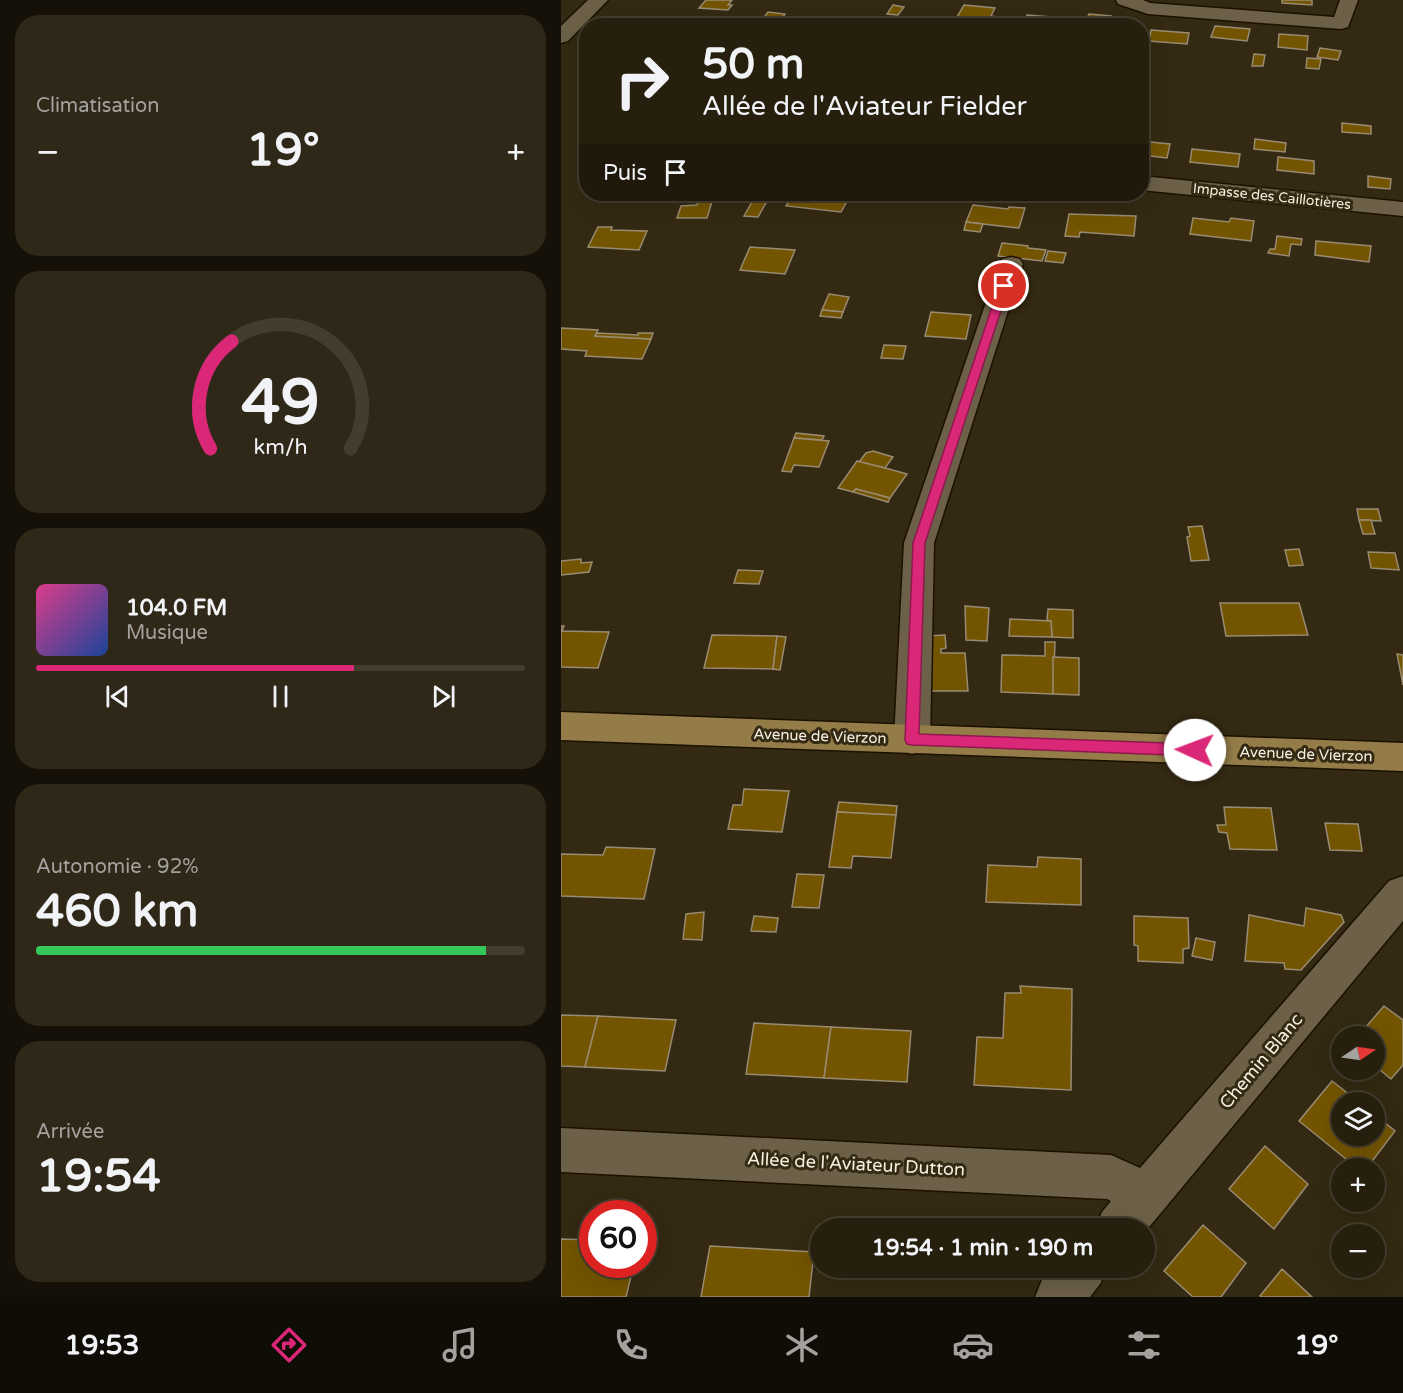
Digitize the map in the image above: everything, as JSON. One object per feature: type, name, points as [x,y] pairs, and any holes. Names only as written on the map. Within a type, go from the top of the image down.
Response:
[{"type":"main road","name":"Avenue de Vierzon","points":[[561,726],[1403,757]]},
{"type":"street","points":[[581,18],[599,0]]},
{"type":"street","points":[[1125,0],[1148,8],[1341,23],[1349,0]]},
{"type":"street","points":[[561,38],[579,20]]},
{"type":"street","name":"Impasse des Caillotières","points":[[1149,184],[1403,209]]},
{"type":"street","points":[[912,740],[919,543],[1011,264]]},
{"type":"street","name":"Chemin Blanc","points":[[1127,1218],[1403,893]]},
{"type":"street","name":"Allée de l'Aviateur Dutton","points":[[561,1150],[1111,1177],[1146,1196]]},
{"type":"street","points":[[1059,1297],[1075,1278]]},
{"type":"building","points":[[706,0],[732,0],[728,5],[732,5],[728,10],[699,8]]},
{"type":"building","points":[[1282,0],[1312,0],[1312,5],[1282,3]]},
{"type":"building","points":[[893,5],[904,7],[898,15],[887,14]]},
{"type":"building","points":[[964,5],[995,8],[991,16],[1003,18],[964,18],[957,17]]},
{"type":"building","points":[[768,12],[785,14],[782,18],[764,18]]},
{"type":"building","points":[[1089,14],[1111,16],[1110,18],[1087,18]]},
{"type":"building","points":[[1027,15],[1064,18],[1026,18]]},
{"type":"building","points":[[1215,26],[1250,29],[1247,41],[1211,37]]},
{"type":"building","points":[[1151,30],[1189,33],[1187,44],[1149,41]]},
{"type":"building","points":[[1279,34],[1308,36],[1307,50],[1278,47]]},
{"type":"building","points":[[1320,48],[1341,51],[1338,60],[1317,57]]},
{"type":"building","points":[[1254,54],[1265,55],[1263,66],[1252,66]]},
{"type":"building","points":[[1307,58],[1321,59],[1319,69],[1306,68]]},
{"type":"building","points":[[1342,123],[1371,126],[1371,134],[1342,132]]},
{"type":"building","points":[[1255,139],[1286,143],[1285,152],[1254,149]]},
{"type":"building","points":[[1149,142],[1170,144],[1167,158],[1149,156]]},
{"type":"building","points":[[1192,149],[1240,154],[1238,167],[1190,162]]},
{"type":"building","points":[[1278,157],[1314,161],[1314,174],[1277,170]]},
{"type":"building","points":[[1368,176],[1391,179],[1390,189],[1368,187]]},
{"type":"building","points":[[698,201],[712,201],[707,218],[677,218],[681,206],[697,205]]},
{"type":"building","points":[[752,201],[767,201],[758,217],[744,216]]},
{"type":"building","points":[[789,201],[847,201],[841,212],[786,206]]},
{"type":"building","points":[[973,205],[1008,209],[1009,207],[1025,208],[1019,228],[966,222]]},
{"type":"building","points":[[1069,214],[1136,216],[1134,236],[1080,232],[1079,237],[1065,236]]},
{"type":"building","points":[[1193,218],[1229,222],[1231,218],[1254,221],[1251,241],[1190,234]]},
{"type":"building","points":[[966,222],[983,224],[980,232],[964,230]]},
{"type":"building","points":[[598,227],[612,227],[611,230],[647,231],[639,250],[588,247]]},
{"type":"building","points":[[1277,236],[1302,239],[1301,245],[1291,244],[1289,256],[1268,253],[1270,249],[1275,249]]},
{"type":"building","points":[[1316,241],[1371,246],[1369,262],[1315,255]]},
{"type":"building","points":[[1002,243],[1046,250],[1042,261],[998,256]]},
{"type":"building","points":[[750,247],[795,250],[785,274],[740,270]]},
{"type":"building","points":[[1048,251],[1066,253],[1063,263],[1045,261]]},
{"type":"building","points":[[829,294],[849,297],[843,312],[822,310]]},
{"type":"building","points":[[822,310],[843,312],[841,318],[820,316]]},
{"type":"building","points":[[931,312],[971,315],[966,339],[925,336]]},
{"type":"building","points":[[561,328],[598,330],[595,336],[651,339],[642,359],[585,356],[587,351],[561,349]]},
{"type":"building","points":[[597,333],[638,335],[638,333],[653,333],[651,339],[595,336]]},
{"type":"building","points":[[884,345],[906,346],[903,359],[881,358]]},
{"type":"building","points":[[796,433],[824,436],[822,440],[794,438]]},
{"type":"building","points":[[794,438],[829,441],[819,467],[794,465],[791,472],[782,471]]},
{"type":"building","points":[[873,451],[893,457],[885,468],[859,462],[866,453]]},
{"type":"building","points":[[857,461],[907,474],[890,498],[856,489],[853,492],[838,488]]},
{"type":"building","points":[[856,489],[890,498],[888,502],[853,492]]},
{"type":"building","points":[[1357,509],[1378,509],[1381,521],[1359,520]]},
{"type":"building","points":[[1359,520],[1371,520],[1375,534],[1363,534]]},
{"type":"building","points":[[1202,526],[1209,560],[1191,561],[1187,537],[1190,536],[1188,527]]},
{"type":"building","points":[[1299,549],[1303,565],[1289,566],[1285,550]]},
{"type":"building","points":[[1368,552],[1395,553],[1399,570],[1371,568]]},
{"type":"building","points":[[581,559],[581,563],[592,562],[589,572],[561,575],[561,561]]},
{"type":"building","points":[[738,570],[763,571],[759,584],[734,583]]},
{"type":"building","points":[[1220,603],[1299,603],[1308,635],[1226,636]]},
{"type":"building","points":[[965,606],[989,608],[987,641],[966,640]]},
{"type":"building","points":[[1048,609],[1073,610],[1073,638],[1052,637],[1051,621],[1047,620]]},
{"type":"building","points":[[1010,619],[1051,621],[1052,637],[1009,636]]},
{"type":"building","points":[[561,626],[564,626],[562,631],[609,632],[598,668],[561,667]]},
{"type":"building","points":[[712,635],[777,636],[773,669],[704,668]]},
{"type":"building","points":[[945,635],[946,648],[941,649],[941,653],[965,653],[968,691],[929,691],[926,636]]},
{"type":"building","points":[[777,636],[786,637],[780,670],[773,669]]},
{"type":"building","points":[[1045,642],[1055,642],[1053,694],[1001,692],[1002,655],[1045,656]]},
{"type":"building","points":[[1397,654],[1403,655],[1403,685]]},
{"type":"building","points":[[1053,657],[1079,658],[1079,695],[1053,694]]},
{"type":"building","points":[[744,789],[789,791],[782,832],[728,829],[733,805],[742,805]]},
{"type":"building","points":[[839,802],[897,806],[896,815],[837,812]]},
{"type":"building","points":[[1224,807],[1271,808],[1277,850],[1230,849],[1227,833],[1219,832],[1217,825],[1226,825]]},
{"type":"building","points":[[837,812],[896,815],[891,858],[853,856],[851,868],[829,867]]},
{"type":"building","points":[[1325,823],[1358,824],[1362,851],[1330,850]]},
{"type":"building","points":[[606,847],[655,849],[644,899],[561,896],[561,854],[603,855]]},
{"type":"building","points":[[1038,857],[1081,859],[1081,905],[986,902],[988,865],[1037,867]]},
{"type":"building","points":[[797,874],[824,875],[819,908],[792,907]]},
{"type":"building","points":[[1306,908],[1341,915],[1344,922],[1301,970],[1285,969],[1284,963],[1245,961],[1249,915],[1304,926]]},
{"type":"building","points":[[704,912],[702,940],[683,939],[686,914]]},
{"type":"building","points":[[754,916],[778,918],[776,932],[751,931]]},
{"type":"building","points":[[1134,916],[1188,918],[1189,948],[1183,949],[1183,963],[1138,961],[1138,946],[1134,945]]},
{"type":"building","points":[[1196,938],[1215,942],[1212,960],[1192,956]]},
{"type":"building","points":[[1020,986],[1072,989],[1071,1090],[974,1085],[977,1037],[1003,1038],[1005,993],[1021,993]]},
{"type":"building","points":[[1384,1006],[1403,1020],[1403,1065],[1391,1079],[1385,1074],[1385,1026],[1367,1026]]},
{"type":"building","points":[[561,1015],[598,1016],[585,1067],[561,1066]]},
{"type":"building","points":[[598,1016],[676,1020],[665,1071],[585,1067]]},
{"type":"building","points":[[754,1023],[831,1027],[824,1078],[746,1074]]},
{"type":"building","points":[[831,1027],[911,1031],[907,1082],[824,1078]]},
{"type":"building","points":[[1332,1081],[1346,1092],[1331,1092],[1331,1146],[1384,1146],[1375,1158],[1345,1158],[1299,1121]]},
{"type":"building","points":[[1385,1123],[1395,1131],[1385,1144]]},
{"type":"building","points":[[1265,1146],[1308,1184],[1274,1229],[1229,1189]]},
{"type":"building","points":[[1203,1225],[1246,1263],[1221,1297],[1193,1297],[1164,1271]]},
{"type":"building","points":[[561,1239],[579,1240],[579,1278],[631,1278],[626,1297],[561,1297]]},
{"type":"building","points":[[710,1246],[810,1252],[809,1297],[701,1297]]},
{"type":"building","points":[[1282,1269],[1312,1297],[1261,1297]]},
{"type":"route","points":[[1004,286],[919,543],[912,740],[1195,750]]}]
